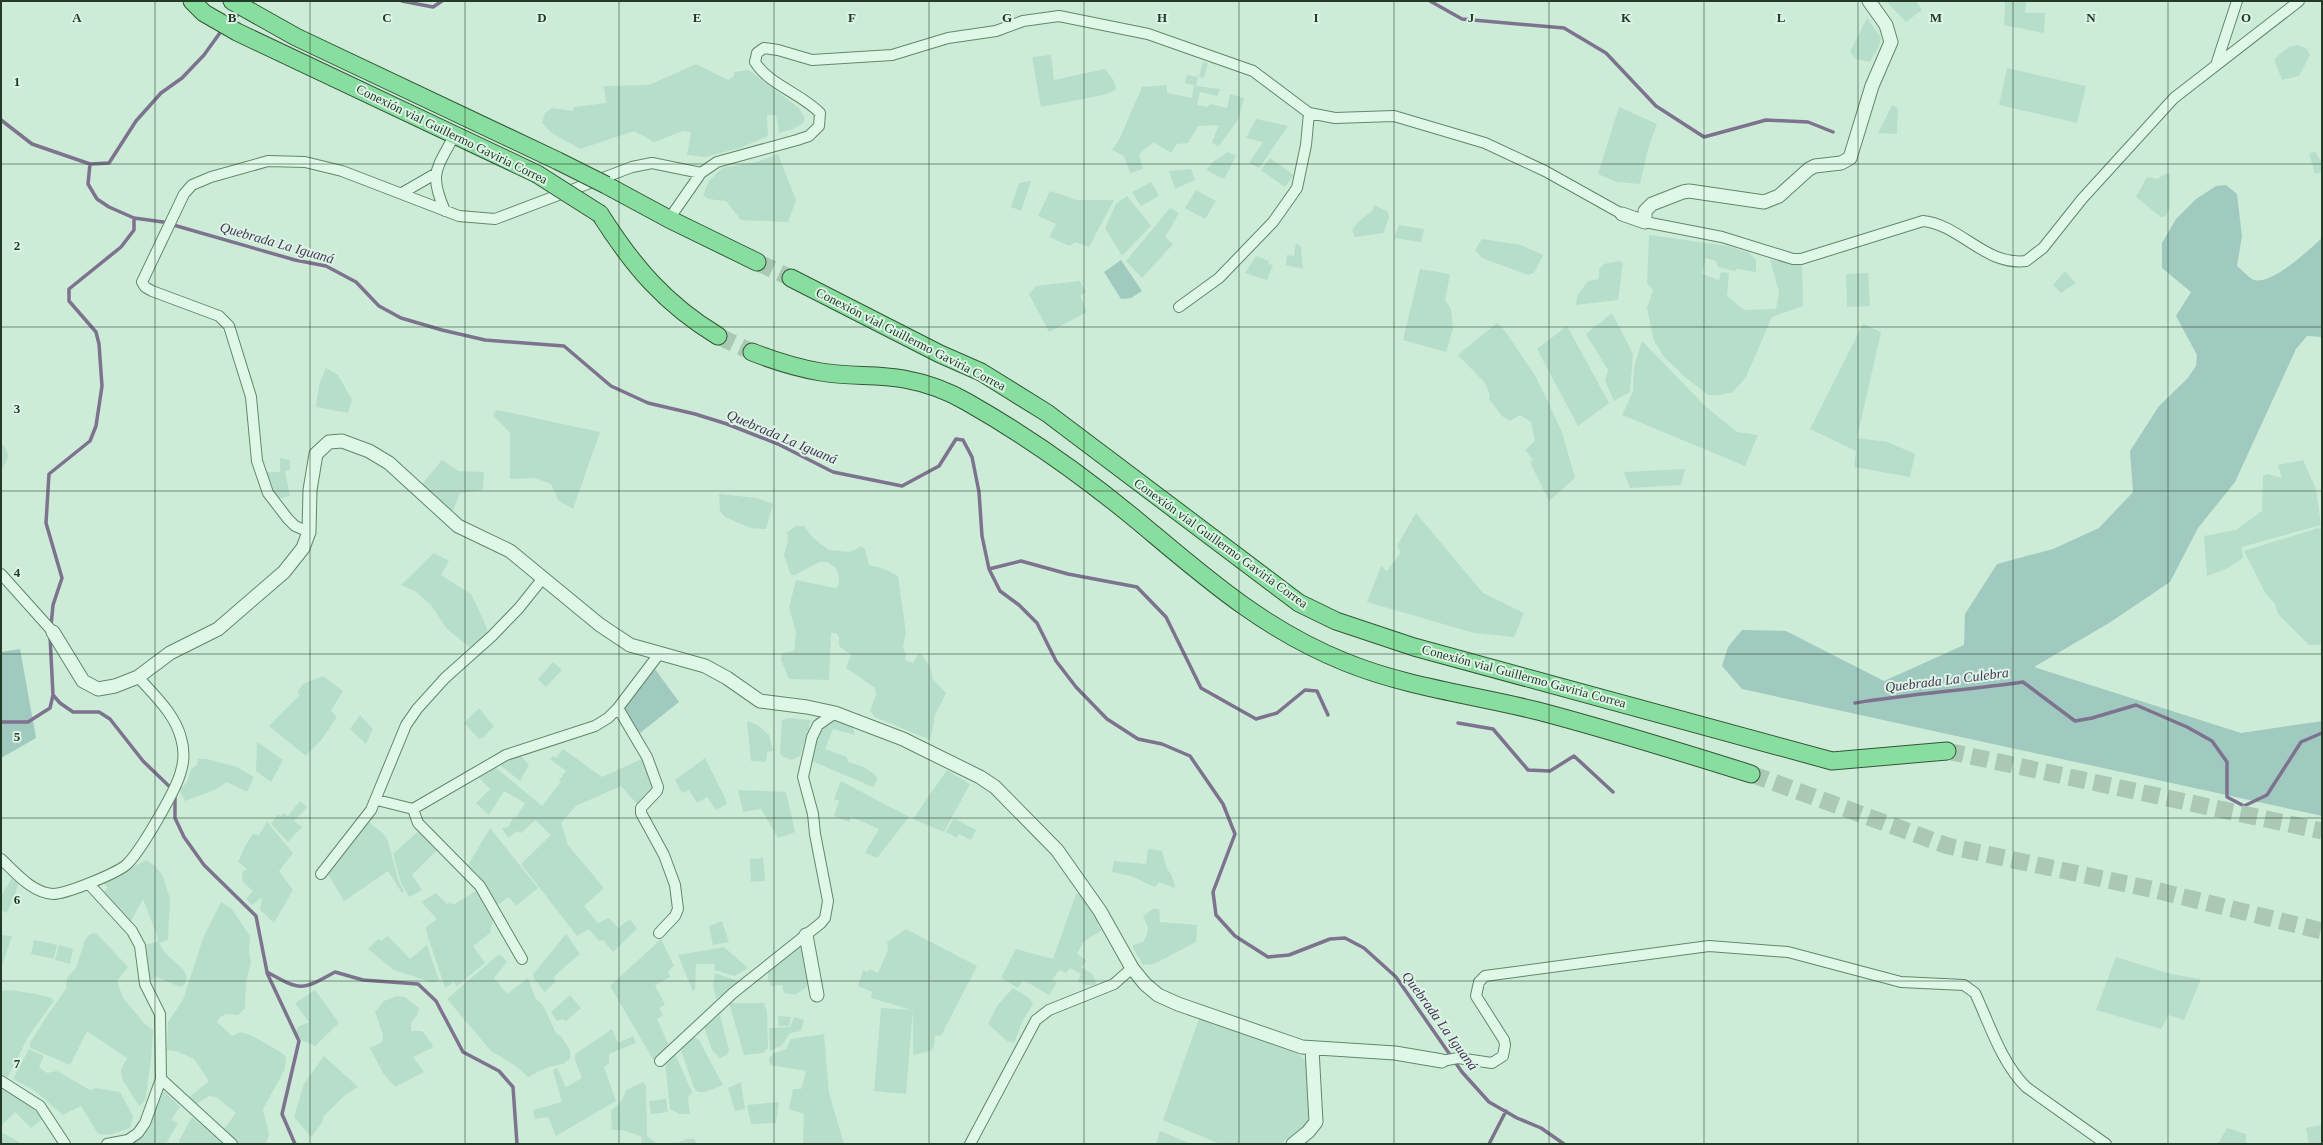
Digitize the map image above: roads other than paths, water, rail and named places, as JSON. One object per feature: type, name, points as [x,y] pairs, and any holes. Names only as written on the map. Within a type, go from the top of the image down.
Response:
[{"type":"highway","name":"Conexión vial Guillermo Gaviria Correa","points":[[192,1],[204,13],[250,39],[455,134],[537,174],[600,214],[622,248],[647,280],[681,311],[718,336]]},
{"type":"highway","name":"Conexión vial Guillermo Gaviria Correa","points":[[232,1],[270,23],[324,50],[606,185],[669,220],[757,262]]},
{"type":"highway","name":"Conexión vial Guillermo Gaviria Correa","points":[[791,278],[940,354],[981,372],[1047,413],[1299,603],[1336,621],[1414,647],[1832,761],[1947,751]]},
{"type":"highway","points":[[752,352],[780,363],[823,373],[904,379],[940,389],[963,400],[1060,462],[1137,520],[1249,612],[1294,639],[1346,663],[1398,680],[1537,711],[1674,750],[1751,774]]},
{"type":"street","points":[[1645,222],[1645,211],[1652,204],[1689,191],[1764,202],[1772,200],[1809,169],[1815,166],[1841,163],[1850,158],[1872,86],[1891,42],[1886,25],[1869,1]]},
{"type":"street","points":[[2216,65],[2237,1]]},
{"type":"street","points":[[669,220],[701,173],[717,162],[809,136],[819,126],[820,113],[809,102],[760,70],[755,62],[757,53],[764,48],[778,50],[812,60],[874,57],[892,54],[948,38],[996,31],[1023,21],[1040,17],[1059,16],[1124,28],[1162,38],[1253,71],[1309,113],[1335,118],[1394,116],[1485,143],[1545,171],[1622,214],[1645,222],[1722,237],[1793,259],[1801,259],[1923,221],[1939,224],[1980,250],[2001,259],[2018,262],[2026,261],[2043,248],[2082,199],[2174,98],[2299,1]]},
{"type":"street","points":[[1179,307],[1219,278],[1272,222],[1297,188],[1306,145],[1309,113]]},
{"type":"street","points":[[445,211],[436,185],[435,174],[455,134]]},
{"type":"street","points":[[309,532],[295,526],[268,492],[257,461],[251,398],[229,326],[219,316],[145,287],[142,282],[144,275],[184,194],[192,185],[211,177],[268,161],[305,162],[342,172],[402,193],[459,216],[495,219],[632,167],[652,163],[701,173]]},
{"type":"street","points":[[402,193],[435,174]]},
{"type":"street","points":[[1,574],[51,629],[83,681],[98,689],[115,686],[138,677],[170,653],[218,629],[284,572],[303,548],[309,532],[310,490],[316,454],[329,442],[342,441],[369,451],[389,463],[458,526],[510,551],[600,625],[630,645],[711,668],[760,701],[807,707],[835,713],[903,739],[980,777],[995,787],[1057,850],[1100,910],[1132,968],[1152,990],[1178,1004],[1287,1044],[1312,1049],[1395,1053],[1442,1060],[1458,1058],[1492,1063],[1500,1060],[1505,1052],[1504,1040],[1476,996],[1479,982],[1485,976],[1496,973],[1655,954],[1694,946],[1778,950],[1900,982],[1958,984],[1970,989],[1975,993],[2006,1061],[2015,1076],[2026,1087],[2106,1144]]},
{"type":"street","points":[[321,874],[346,845],[377,800],[406,725],[416,709],[445,678],[502,625],[543,578]]},
{"type":"street","points":[[377,800],[413,808],[506,755],[595,726],[608,718],[618,708],[659,654]]},
{"type":"street","points":[[1,859],[24,881],[38,890],[53,894],[89,884],[125,866],[136,852],[173,790],[182,771],[183,755],[182,739],[172,719],[157,698],[138,677]]},
{"type":"street","points":[[618,708],[648,757],[658,787],[657,792],[641,808],[641,813],[664,856],[675,885],[678,909],[676,916],[659,933]]},
{"type":"street","points":[[660,1062],[733,993],[821,923],[825,918],[828,901],[815,834],[813,814],[803,777],[812,737],[818,725],[835,713]]},
{"type":"street","points":[[413,808],[418,822],[480,886],[522,959]]},
{"type":"street","points":[[89,884],[129,928],[140,946],[145,984],[160,1014],[161,1079],[145,1124],[138,1133],[128,1140],[107,1144]]},
{"type":"street","points":[[806,935],[817,995]]},
{"type":"street","points":[[970,1144],[1036,1020],[1049,1010],[1107,988],[1121,979],[1132,968]]},
{"type":"street","points":[[1292,1144],[1308,1132],[1316,1122],[1312,1049]]},
{"type":"street","points":[[161,1079],[232,1144]]},
{"type":"street","points":[[1,1081],[40,1106],[65,1144]]},
{"type":"waterway","points":[[402,1],[433,7],[442,1]]},
{"type":"waterway","points":[[1430,1],[1462,19],[1564,28],[1606,53],[1656,106],[1704,137],[1766,120],[1808,122],[1833,132]]},
{"type":"waterway","points":[[230,22],[241,12]]},
{"type":"waterway","points":[[90,164],[109,163],[136,121],[161,93],[182,78],[204,55],[222,30]]},
{"type":"waterway","name":"Quebrada La Iguaná","points":[[1,120],[32,144],[90,164],[88,184],[97,199],[109,207],[134,218],[163,222],[295,260],[326,266],[356,282],[379,306],[401,318],[442,330],[485,340],[564,346],[611,386],[648,403],[695,414],[727,424],[778,444],[833,472],[902,486],[939,466],[956,439],[963,440],[972,457],[979,492],[982,536],[989,569],[1000,591],[1019,605],[1037,623],[1056,661],[1076,687],[1107,719],[1138,739],[1162,744],[1190,756],[1223,804],[1235,834],[1213,892],[1216,915],[1235,936],[1268,957],[1289,955],[1330,939],[1345,938],[1364,948],[1396,977],[1462,1072],[1489,1102],[1517,1118],[1541,1128],[1564,1144]]},
{"type":"waterway","points":[[51,626],[53,605],[62,578],[46,523],[49,474],[90,441],[96,426],[102,386],[99,344],[96,332],[69,301],[69,289],[121,247],[134,230],[134,218]]},
{"type":"waterway","name":"Quebrada La Culebra","points":[[989,569],[1021,561],[1068,574],[1137,587],[1166,617],[1201,688],[1256,719],[1277,713],[1305,690],[1317,691],[1328,715]]},
{"type":"waterway","points":[[50,636],[53,695],[60,703],[73,712],[99,712],[110,719],[143,761],[172,789]]},
{"type":"waterway","name":"Quebrada La Culebra","points":[[1855,703],[2023,682],[2075,721],[2092,718],[2136,705],[2187,727],[2212,741],[2227,762],[2227,797],[2244,806],[2267,795],[2301,742],[2322,733]]},
{"type":"waterway","points":[[1,722],[28,722],[50,708],[53,695]]},
{"type":"waterway","name":"Quebrada La Culebra","points":[[1458,723],[1493,729],[1528,770],[1550,771],[1574,756],[1613,792]]},
{"type":"waterway","points":[[175,794],[175,818],[184,837],[204,865],[256,916],[267,972],[287,983],[301,986],[315,983],[335,972],[363,980],[418,984],[436,1001],[463,1052],[499,1071],[513,1087],[517,1144]]},
{"type":"waterway","points":[[267,973],[299,1041],[282,1114],[295,1144]]},
{"type":"waterway","points":[[1489,1144],[1506,1111]]},
{"type":"tunnel","points":[[757,262],[791,278]]},
{"type":"tunnel","points":[[718,336],[752,352]]},
{"type":"tunnel","points":[[1947,751],[2322,831]]},
{"type":"tunnel","points":[[1751,774],[1948,846],[2155,890],[2322,931]]}]
